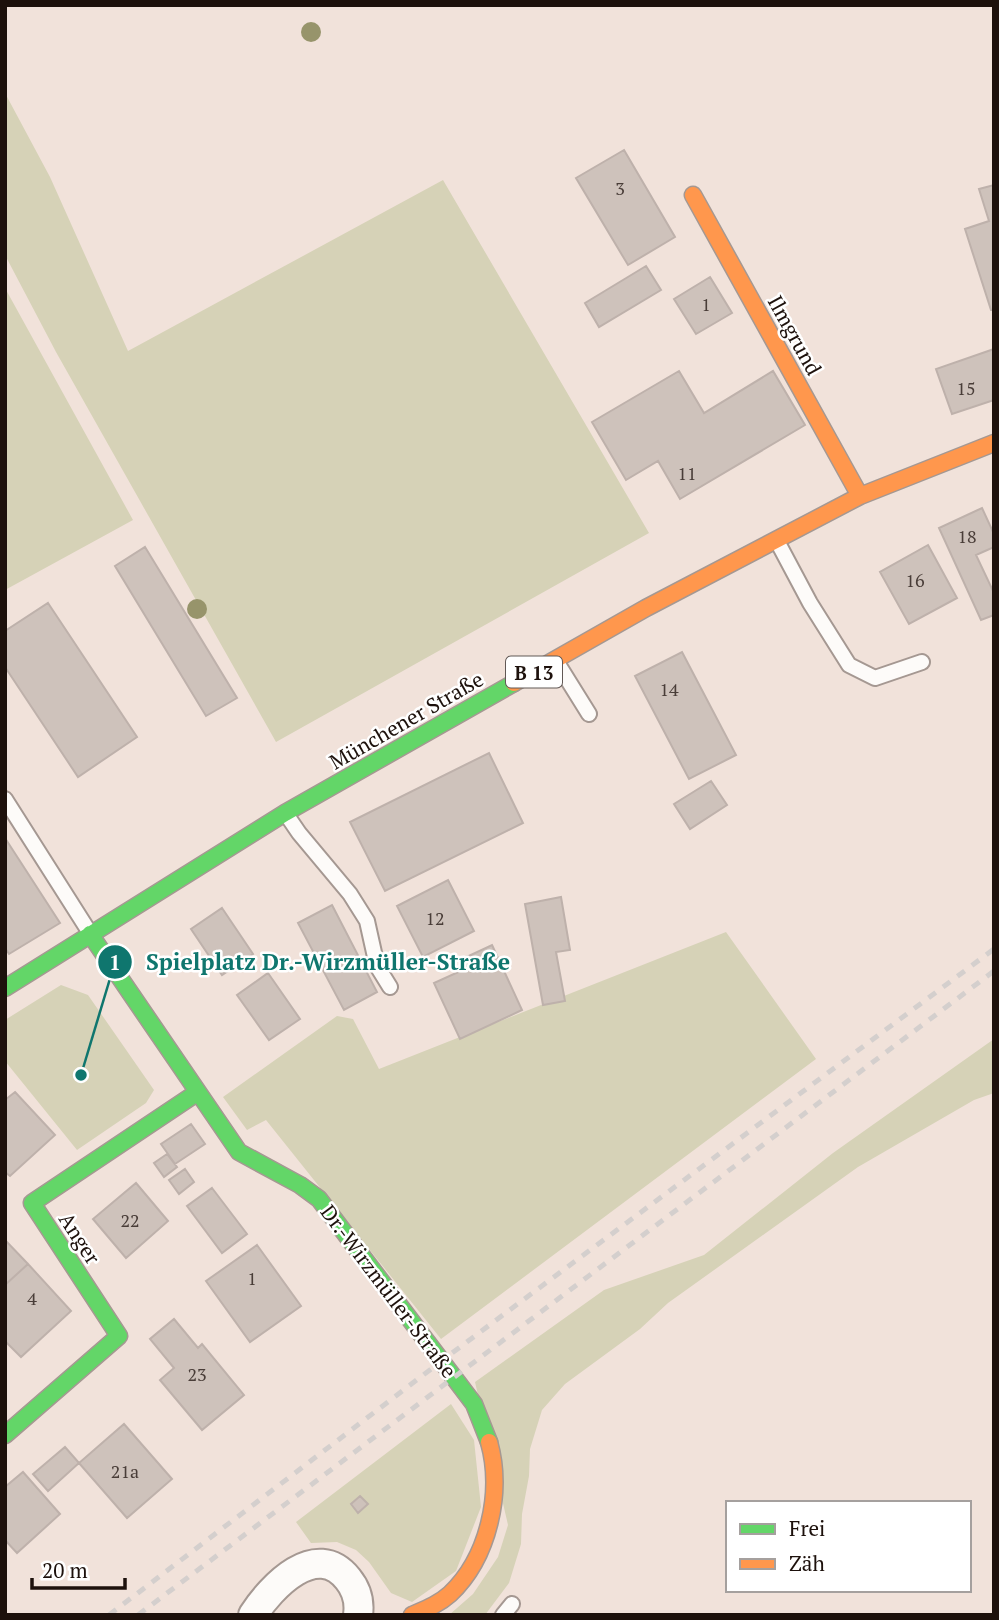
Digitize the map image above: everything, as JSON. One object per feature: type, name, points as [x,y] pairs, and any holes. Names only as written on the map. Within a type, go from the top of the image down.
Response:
[{"type":"street","name":"Ilmgrund","points":[[693,195],[860,496]]},
{"type":"street","name":"Münchener Straße","points":[[5,988],[285,813],[646,608],[860,496],[994,443]]},
{"type":"street","name":"Dr.-Wirzmüller-Straße","points":[[90,934],[239,1152],[264,1168],[297,1182],[319,1199],[474,1404],[481,1417],[492,1452],[495,1474],[491,1518],[485,1536],[473,1562],[451,1591],[428,1609],[412,1615]]},
{"type":"street","name":"Anger","points":[[5,1435],[119,1336],[32,1203],[198,1093]]},
{"type":"street","points":[[253,1615],[282,1579],[306,1566],[322,1565],[335,1568],[344,1574],[360,1602],[358,1614],[364,1615]]},
{"type":"lane","points":[[777,540],[810,603],[849,665],[875,678],[922,662]]},
{"type":"lane","points":[[555,660],[589,714]]},
{"type":"lane","points":[[5,799],[90,934]]},
{"type":"lane","points":[[285,813],[350,894],[367,921],[377,966],[390,986]]},
{"type":"shaded area","points":[[5,93],[50,177],[128,351],[443,180],[649,533],[276,742],[56,352],[5,255]]},
{"type":"shaded area","points":[[5,288],[133,520],[5,590]]},
{"type":"shaded area","points":[[726,932],[816,1059],[441,1339],[266,1120],[247,1130],[223,1097],[337,1016],[353,1019],[379,1069]]},
{"type":"shaded area","points":[[61,985],[88,995],[154,1090],[146,1103],[77,1150],[5,1061],[5,1020]]},
{"type":"shaded area","points":[[994,1039],[994,1093],[974,1100],[858,1167],[668,1303],[640,1329],[565,1384],[542,1410],[530,1449],[521,1544],[509,1583],[485,1615],[449,1615],[473,1594],[498,1557],[508,1525],[475,1382],[604,1290],[704,1255],[833,1153]]},
{"type":"shaded area","points":[[451,1404],[474,1440],[481,1507],[456,1571],[412,1602],[391,1593],[369,1562],[356,1550],[337,1542],[311,1543],[296,1522]]},
{"type":"building","points":[[624,150],[675,237],[628,265],[576,178]]},
{"type":"building","points":[[994,185],[994,310],[991,310],[965,229],[989,221],[979,189]]},
{"type":"building","points":[[646,266],[661,290],[599,327],[585,303]]},
{"type":"building","points":[[710,277],[732,313],[696,334],[674,299]]},
{"type":"building","points":[[994,349],[994,400],[952,414],[936,369]]},
{"type":"building","points":[[679,371],[704,413],[773,371],[805,425],[680,499],[658,461],[626,480],[592,422]]},
{"type":"building","points":[[982,508],[994,534],[994,547],[976,555],[994,593],[994,615],[981,620],[939,528]]},
{"type":"building","points":[[928,545],[957,598],[909,624],[880,572]]},
{"type":"building","points":[[145,547],[237,698],[206,716],[115,566]]},
{"type":"building","points":[[48,603],[137,737],[78,777],[5,667],[5,631]]},
{"type":"building","points":[[682,652],[736,755],[689,779],[635,676]]},
{"type":"building","points":[[489,753],[523,823],[385,891],[350,822]]},
{"type":"building","points":[[711,781],[727,805],[690,829],[674,804]]},
{"type":"building","points":[[5,838],[60,923],[9,954],[5,948]]},
{"type":"building","points":[[448,880],[474,931],[423,957],[397,906]]},
{"type":"building","points":[[561,897],[570,950],[556,952],[565,1001],[543,1005],[525,904]]},
{"type":"building","points":[[332,905],[377,992],[344,1010],[298,923]]},
{"type":"building","points":[[222,908],[253,954],[222,975],[191,929]]},
{"type":"building","points":[[492,945],[522,1010],[460,1039],[434,983],[465,969],[460,960]]},
{"type":"building","points":[[268,973],[300,1019],[269,1040],[237,995]]},
{"type":"building","points":[[15,1092],[55,1135],[10,1176],[5,1172],[5,1100]]},
{"type":"building","points":[[191,1124],[205,1144],[175,1164],[161,1144]]},
{"type":"building","points":[[167,1154],[177,1167],[164,1177],[154,1163]]},
{"type":"building","points":[[185,1169],[194,1182],[179,1194],[169,1180]]},
{"type":"building","points":[[136,1183],[168,1221],[126,1258],[93,1219]]},
{"type":"building","points":[[212,1188],[247,1234],[222,1253],[187,1206]]},
{"type":"building","points":[[5,1240],[28,1264],[5,1285]]},
{"type":"building","points":[[257,1245],[301,1306],[250,1342],[206,1281]]},
{"type":"building","points":[[28,1264],[71,1311],[21,1357],[5,1341],[5,1285]]},
{"type":"building","points":[[174,1319],[198,1348],[202,1344],[244,1395],[202,1430],[160,1380],[174,1368],[150,1339]]},
{"type":"building","points":[[124,1424],[172,1479],[127,1518],[79,1463]]},
{"type":"building","points":[[65,1447],[79,1463],[48,1491],[33,1474]]},
{"type":"building","points":[[23,1472],[60,1514],[17,1553],[5,1540],[5,1487]]},
{"type":"building","points":[[360,1496],[368,1504],[358,1513],[351,1504]]},
{"type":"railway","points":[[109,1615],[452,1353],[994,949]]},
{"type":"railway","points":[[138,1615],[994,971]]},
{"type":"traffic: fast","points":[[5,988],[285,813],[514,683]]},
{"type":"traffic: fast","points":[[90,934],[239,1152],[300,1185],[319,1199],[474,1404],[489,1442]]},
{"type":"traffic: fast","points":[[5,1435],[119,1336],[32,1203],[198,1092]]},
{"type":"traffic: slow","points":[[693,195],[860,496]]},
{"type":"traffic: slow","points":[[514,683],[646,608],[860,496],[994,443]]},
{"type":"traffic: slow","points":[[412,1615],[450,1594],[475,1562],[483,1543],[493,1502],[493,1461],[489,1442]]},
{"type":"place","name":"Spielplatz Dr.-Wirzmüller-Straße","points":[[81,1075]]}]
